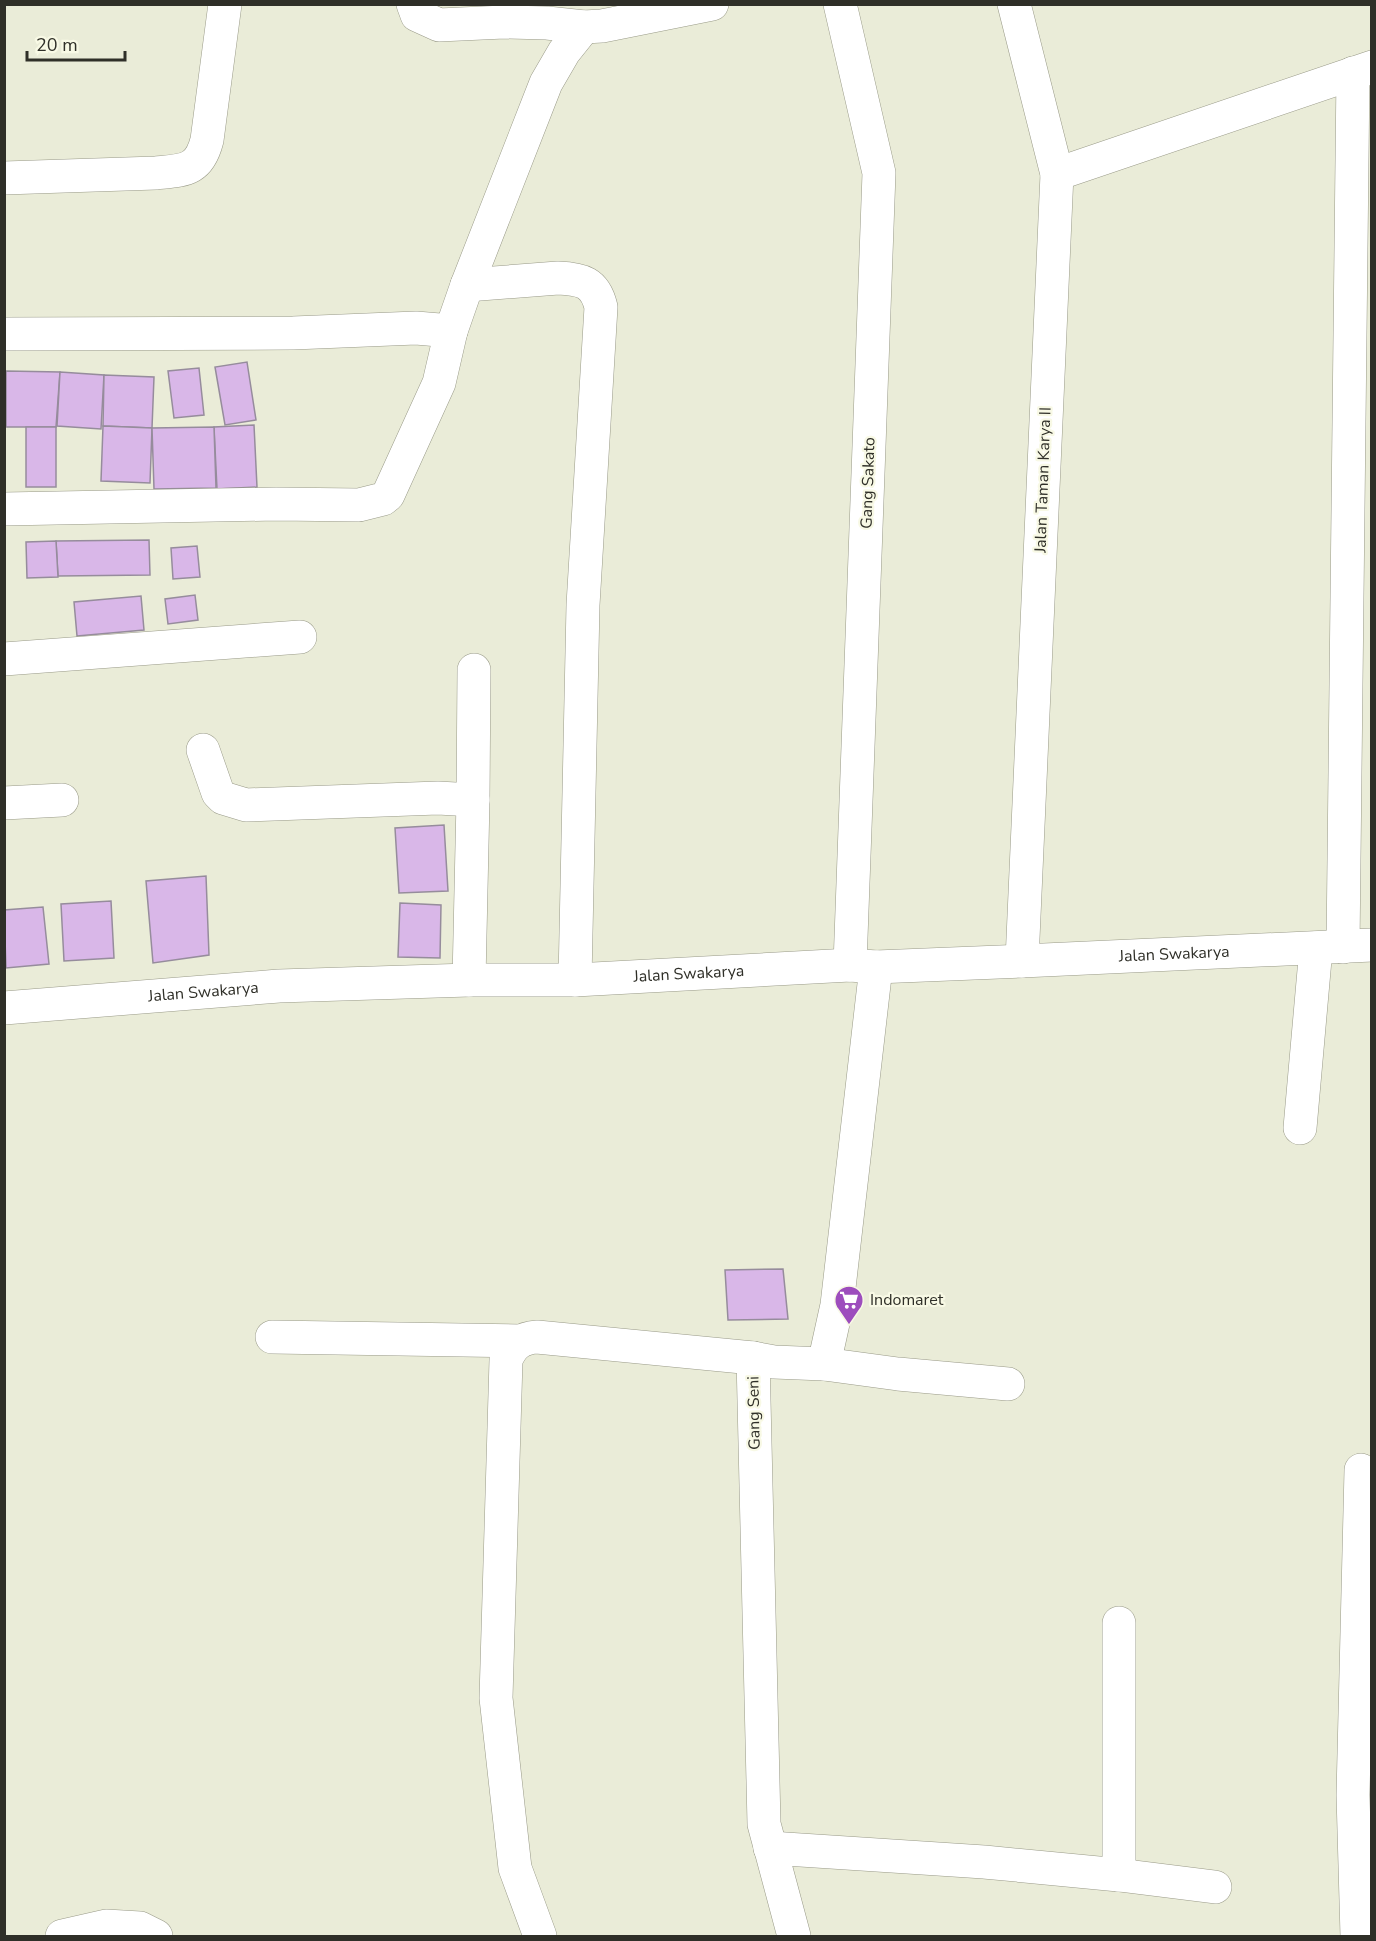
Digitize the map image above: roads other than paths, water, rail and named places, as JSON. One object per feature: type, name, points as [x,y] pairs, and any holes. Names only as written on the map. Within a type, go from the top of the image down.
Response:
[{"type":"street","points":[[4,178],[156,173],[178,171],[195,165],[200,160],[207,140],[225,4]]},
{"type":"street","points":[[412,4],[417,15],[439,25],[504,22],[584,27],[602,26],[712,4]]},
{"type":"street","name":"Gang Sakato","points":[[840,4],[879,173],[863,966]]},
{"type":"street","name":"Jalan Taman Karya II","points":[[1014,4],[1057,174],[1022,962]]},
{"type":"street","points":[[4,509],[276,504],[359,505],[382,499],[388,495],[439,383],[451,331],[466,285],[546,83],[564,52],[584,27]]},
{"type":"street","points":[[1057,174],[1362,70],[1343,947],[1300,1128]]},
{"type":"street","points":[[466,285],[571,278],[582,281],[593,288],[598,294],[601,307],[583,605],[574,980]]},
{"type":"street","points":[[4,334],[293,333],[416,328],[451,331]]},
{"type":"street","points":[[4,659],[300,637]]},
{"type":"street","points":[[468,980],[474,670]]},
{"type":"street","points":[[203,750],[218,793],[223,798],[246,805],[438,798],[473,800]]},
{"type":"street","points":[[4,803],[62,800]]},
{"type":"street","name":"Jalan Swakarya","points":[[4,1008],[279,986],[468,980],[574,980],[1343,947]]},
{"type":"street","points":[[824,1364],[837,1305],[863,966]]},
{"type":"street","points":[[540,1936],[515,1868],[496,1698],[504,1369],[511,1349],[526,1338],[537,1336],[753,1358]]},
{"type":"street","points":[[272,1337],[520,1341]]},
{"type":"street","name":"Gang Seni","points":[[794,1936],[764,1824],[753,1358],[774,1362],[824,1364],[898,1374],[1008,1384]]},
{"type":"street","points":[[1357,1936],[1353,1794],[1361,1470]]},
{"type":"street","points":[[1119,1623],[1119,1875]]},
{"type":"street","points":[[770,1848],[984,1862],[1215,1887]]},
{"type":"street","points":[[62,1936],[106,1926],[140,1928],[156,1936]]},
{"type":"place","name":"Indomaret","points":[[849,1326]]}]
